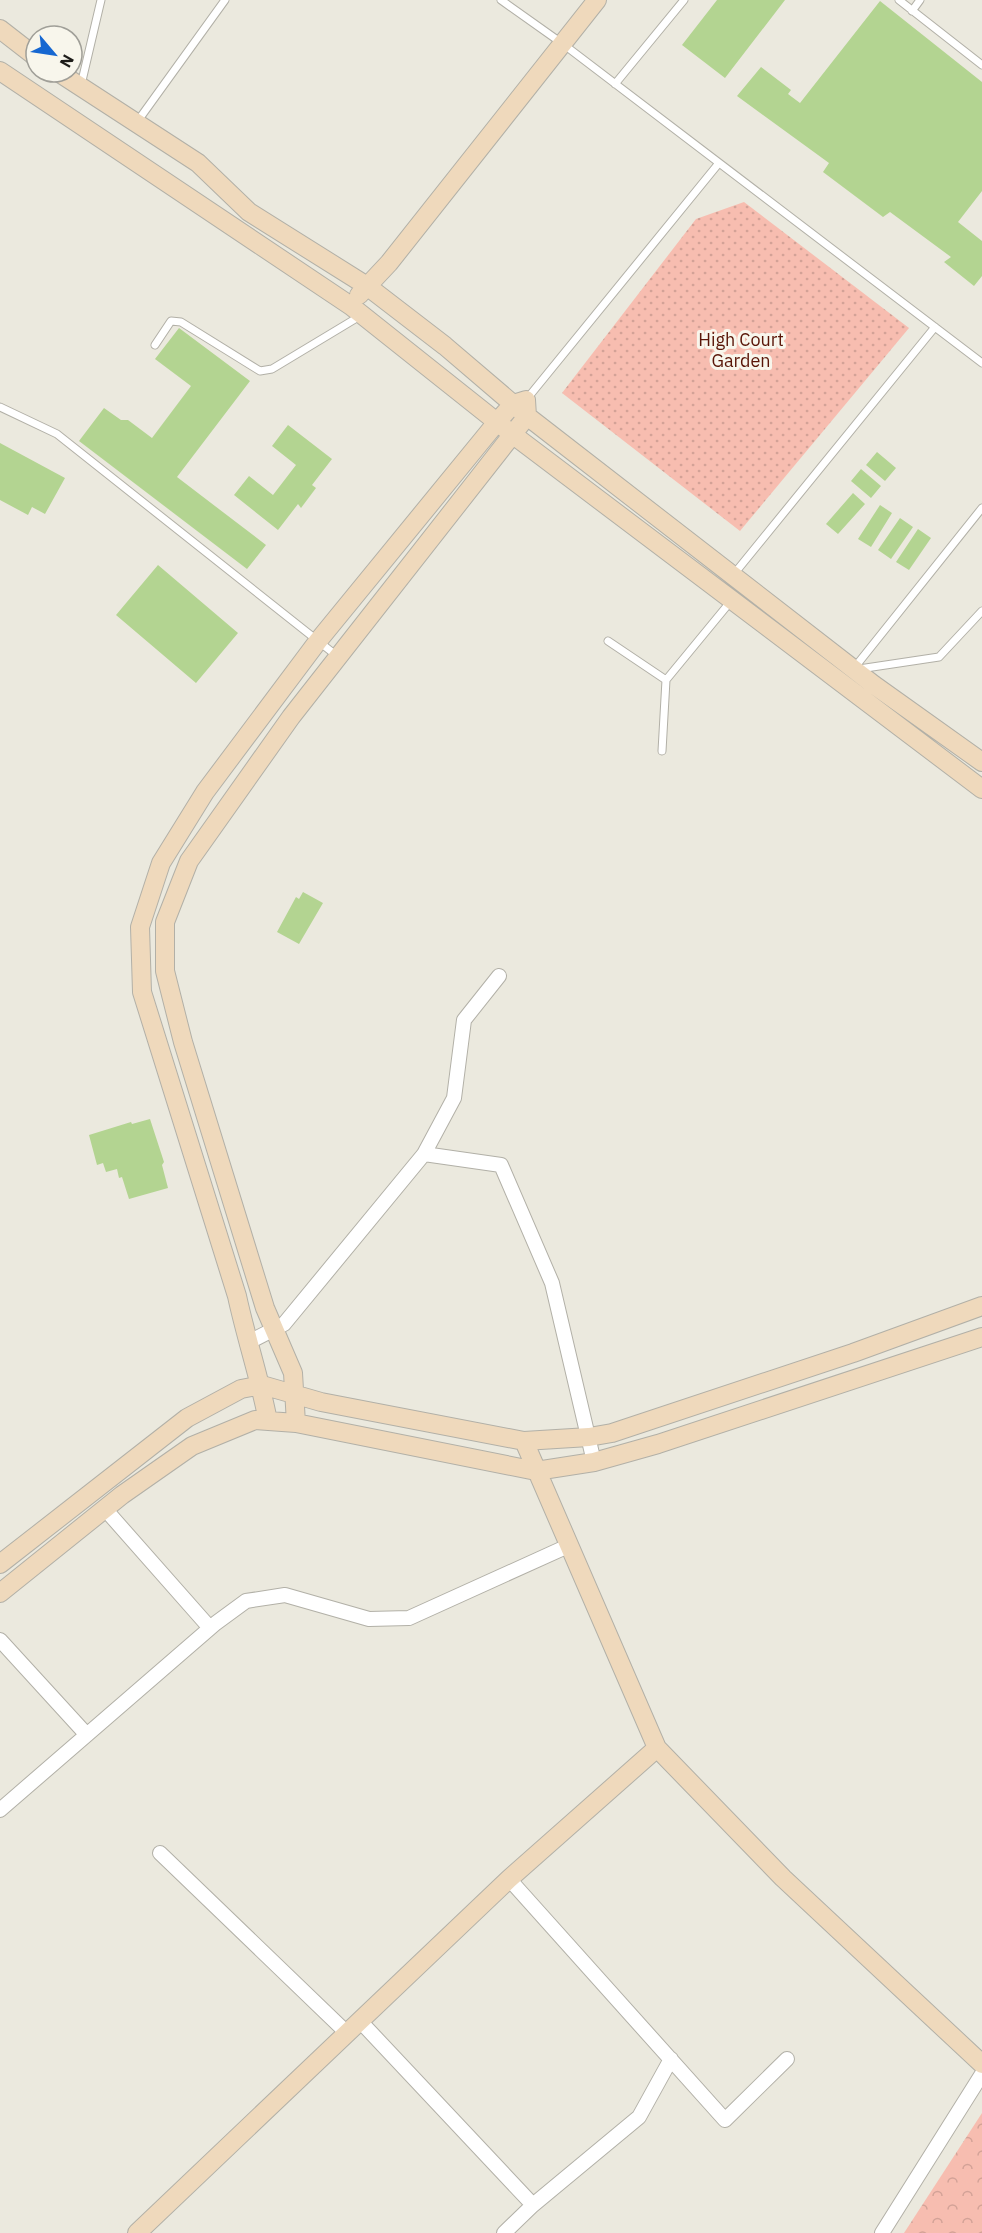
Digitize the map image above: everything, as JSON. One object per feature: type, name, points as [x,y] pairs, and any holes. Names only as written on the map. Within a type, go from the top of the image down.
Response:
[{"type":"main road","points":[[356,310],[367,286],[389,263],[597,0]]},
{"type":"main road","points":[[0,29],[24,48]]},
{"type":"main road","points":[[0,71],[356,310],[512,434],[982,789]]},
{"type":"main road","points":[[76,84],[198,163],[249,212],[367,286],[854,669],[982,762]]},
{"type":"main road","points":[[268,1421],[262,1386],[247,1343],[237,1296],[142,992],[140,927],[161,863],[205,792],[318,641],[497,422],[522,407]]},
{"type":"main road","points":[[296,1423],[293,1373],[274,1330],[183,1042],[165,971],[165,921],[189,861],[291,717],[512,434],[522,407]]},
{"type":"main road","points":[[0,1564],[188,1418],[241,1389],[262,1386],[296,1393],[321,1402],[524,1441],[589,1437],[612,1433],[854,1353],[982,1306]]},
{"type":"main road","points":[[2,1587],[192,1446],[255,1420],[296,1423],[536,1470],[594,1462],[658,1444],[982,1337]]},
{"type":"main road","points":[[524,1441],[657,1748],[783,1878],[982,2064]]},
{"type":"main road","points":[[137,2233],[509,1879],[657,1748]]},
{"type":"street","points":[[247,1343],[284,1324],[424,1154],[454,1098],[464,1020],[499,976]]},
{"type":"street","points":[[424,1154],[501,1164],[552,1283],[594,1462]]},
{"type":"street","points":[[105,1509],[210,1628]]},
{"type":"street","points":[[0,1810],[210,1628],[246,1601],[285,1595],[369,1620],[410,1618],[568,1546]]},
{"type":"street","points":[[0,1640],[86,1734]]},
{"type":"street","points":[[160,1853],[353,2027],[532,2205]]},
{"type":"street","points":[[509,1879],[725,2120],[787,2059]]},
{"type":"street","points":[[504,2233],[532,2205],[639,2116],[671,2059]]},
{"type":"street","points":[[882,2233],[982,2074]]},
{"type":"lane","points":[[81,87],[101,0]]},
{"type":"lane","points":[[136,123],[225,0]]},
{"type":"lane","points":[[501,0],[563,44],[982,363]]},
{"type":"lane","points":[[615,84],[684,0]]},
{"type":"lane","points":[[899,0],[982,65]]},
{"type":"lane","points":[[912,11],[920,0]]},
{"type":"lane","points":[[522,407],[719,163]]},
{"type":"lane","points":[[155,345],[171,321],[181,322],[260,371],[272,369],[356,310]]},
{"type":"lane","points":[[733,575],[935,327]]},
{"type":"lane","points":[[0,406],[57,434],[338,657]]},
{"type":"lane","points":[[854,669],[982,508]]},
{"type":"lane","points":[[662,752],[666,680],[731,601]]},
{"type":"lane","points":[[854,669],[939,657],[982,610]]},
{"type":"lane","points":[[608,641],[666,680]]},
{"type":"green space","name":"High Court Garden","points":[[744,202],[909,328],[740,531],[562,393],[696,219]]},
{"type":"green space","points":[[982,2113],[982,2233],[904,2233]]},
{"type":"building","points":[[717,0],[785,0],[725,78],[682,45]]},
{"type":"building","points":[[880,1],[982,82],[982,191],[958,222],[982,241],[982,276],[974,286],[944,262],[951,257],[890,212],[883,217],[823,172],[829,163],[737,96],[761,67],[791,90],[788,94],[800,103]]},
{"type":"building","points":[[179,328],[250,381],[177,477],[266,545],[247,569],[79,441],[104,408],[121,420],[128,420],[152,438],[191,386],[155,359]]},
{"type":"building","points":[[288,425],[332,459],[312,485],[316,488],[301,508],[298,504],[278,530],[234,495],[249,476],[273,495],[296,465],[272,446]]},
{"type":"building","points":[[0,443],[65,478],[45,514],[32,507],[28,515],[0,500]]},
{"type":"building","points":[[877,452],[896,468],[885,481],[866,465]]},
{"type":"building","points":[[861,469],[881,486],[871,498],[851,481]]},
{"type":"building","points":[[853,493],[865,504],[838,534],[826,524]]},
{"type":"building","points":[[880,505],[892,513],[871,547],[858,539]]},
{"type":"building","points":[[900,518],[913,527],[891,559],[878,550]]},
{"type":"building","points":[[918,529],[931,538],[909,570],[896,562]]},
{"type":"building","points":[[158,565],[238,633],[196,683],[116,615]]},
{"type":"building","points":[[303,892],[323,903],[299,944],[277,932],[296,897],[299,899]]},
{"type":"building","points":[[150,1119],[164,1162],[162,1165],[168,1188],[129,1199],[117,1169],[106,1172],[103,1163],[97,1165],[89,1135],[131,1122],[132,1124]]}]
